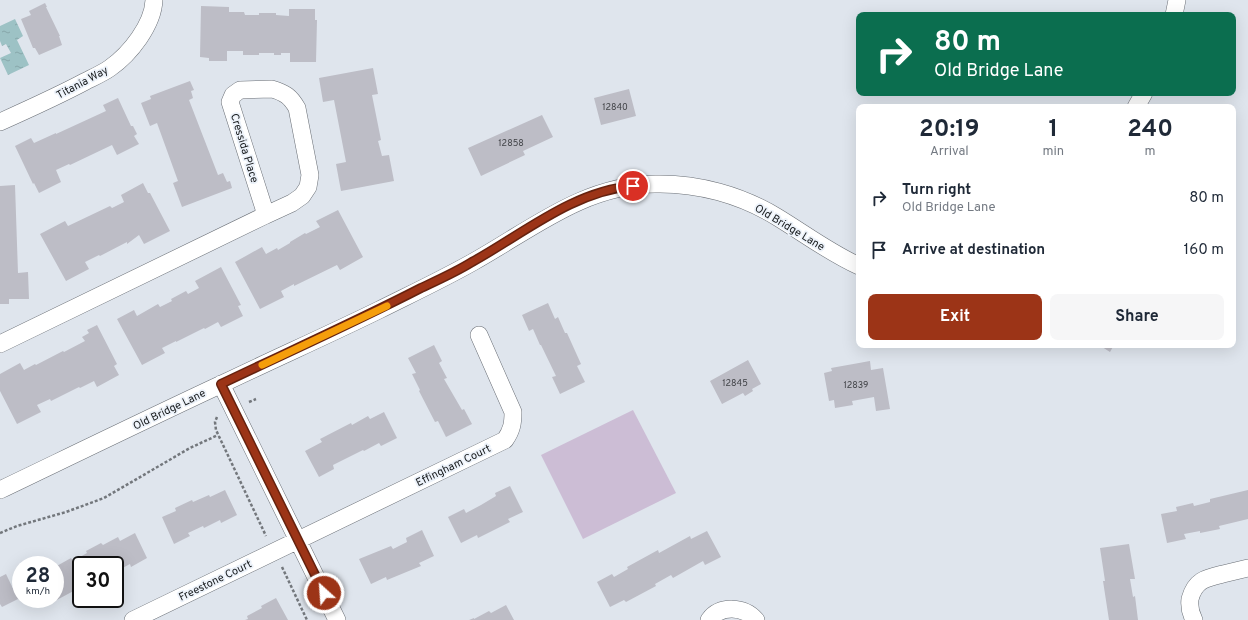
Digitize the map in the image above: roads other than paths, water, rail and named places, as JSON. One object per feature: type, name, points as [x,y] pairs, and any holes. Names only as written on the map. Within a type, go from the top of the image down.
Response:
[{"type":"street","name":"Titania Way","points":[[0,122],[67,91],[110,68],[127,53],[141,35],[151,15],[154,0]]},
{"type":"street","points":[[1175,12],[1177,0]]},
{"type":"street","name":"Cressida Place","points":[[0,344],[292,203],[302,196],[308,187],[310,175],[297,108],[292,100],[283,92],[272,89],[240,90],[233,95],[230,102],[266,215]]},
{"type":"street","name":"Old Bridge Lane","points":[[0,490],[380,310],[466,266],[564,208],[598,193],[622,187],[654,184],[686,185],[712,190],[743,199],[775,215],[841,258],[856,265]]},
{"type":"street","name":"Effingham Court","points":[[297,540],[505,440],[510,433],[513,423],[513,412],[479,335]]},
{"type":"street","points":[[221,384],[337,620]]},
{"type":"street","name":"Freestone Court","points":[[133,620],[297,540]]},
{"type":"street","points":[[1194,620],[1189,603],[1192,592],[1198,583],[1206,578],[1248,568]]},
{"type":"street","points":[[709,620],[722,610],[731,608],[744,612],[754,617],[756,620]]},
{"type":"water","points":[[15,19],[23,36],[17,40],[29,65],[8,75],[0,58],[11,53],[6,44],[2,46],[0,41],[0,26]]}]
